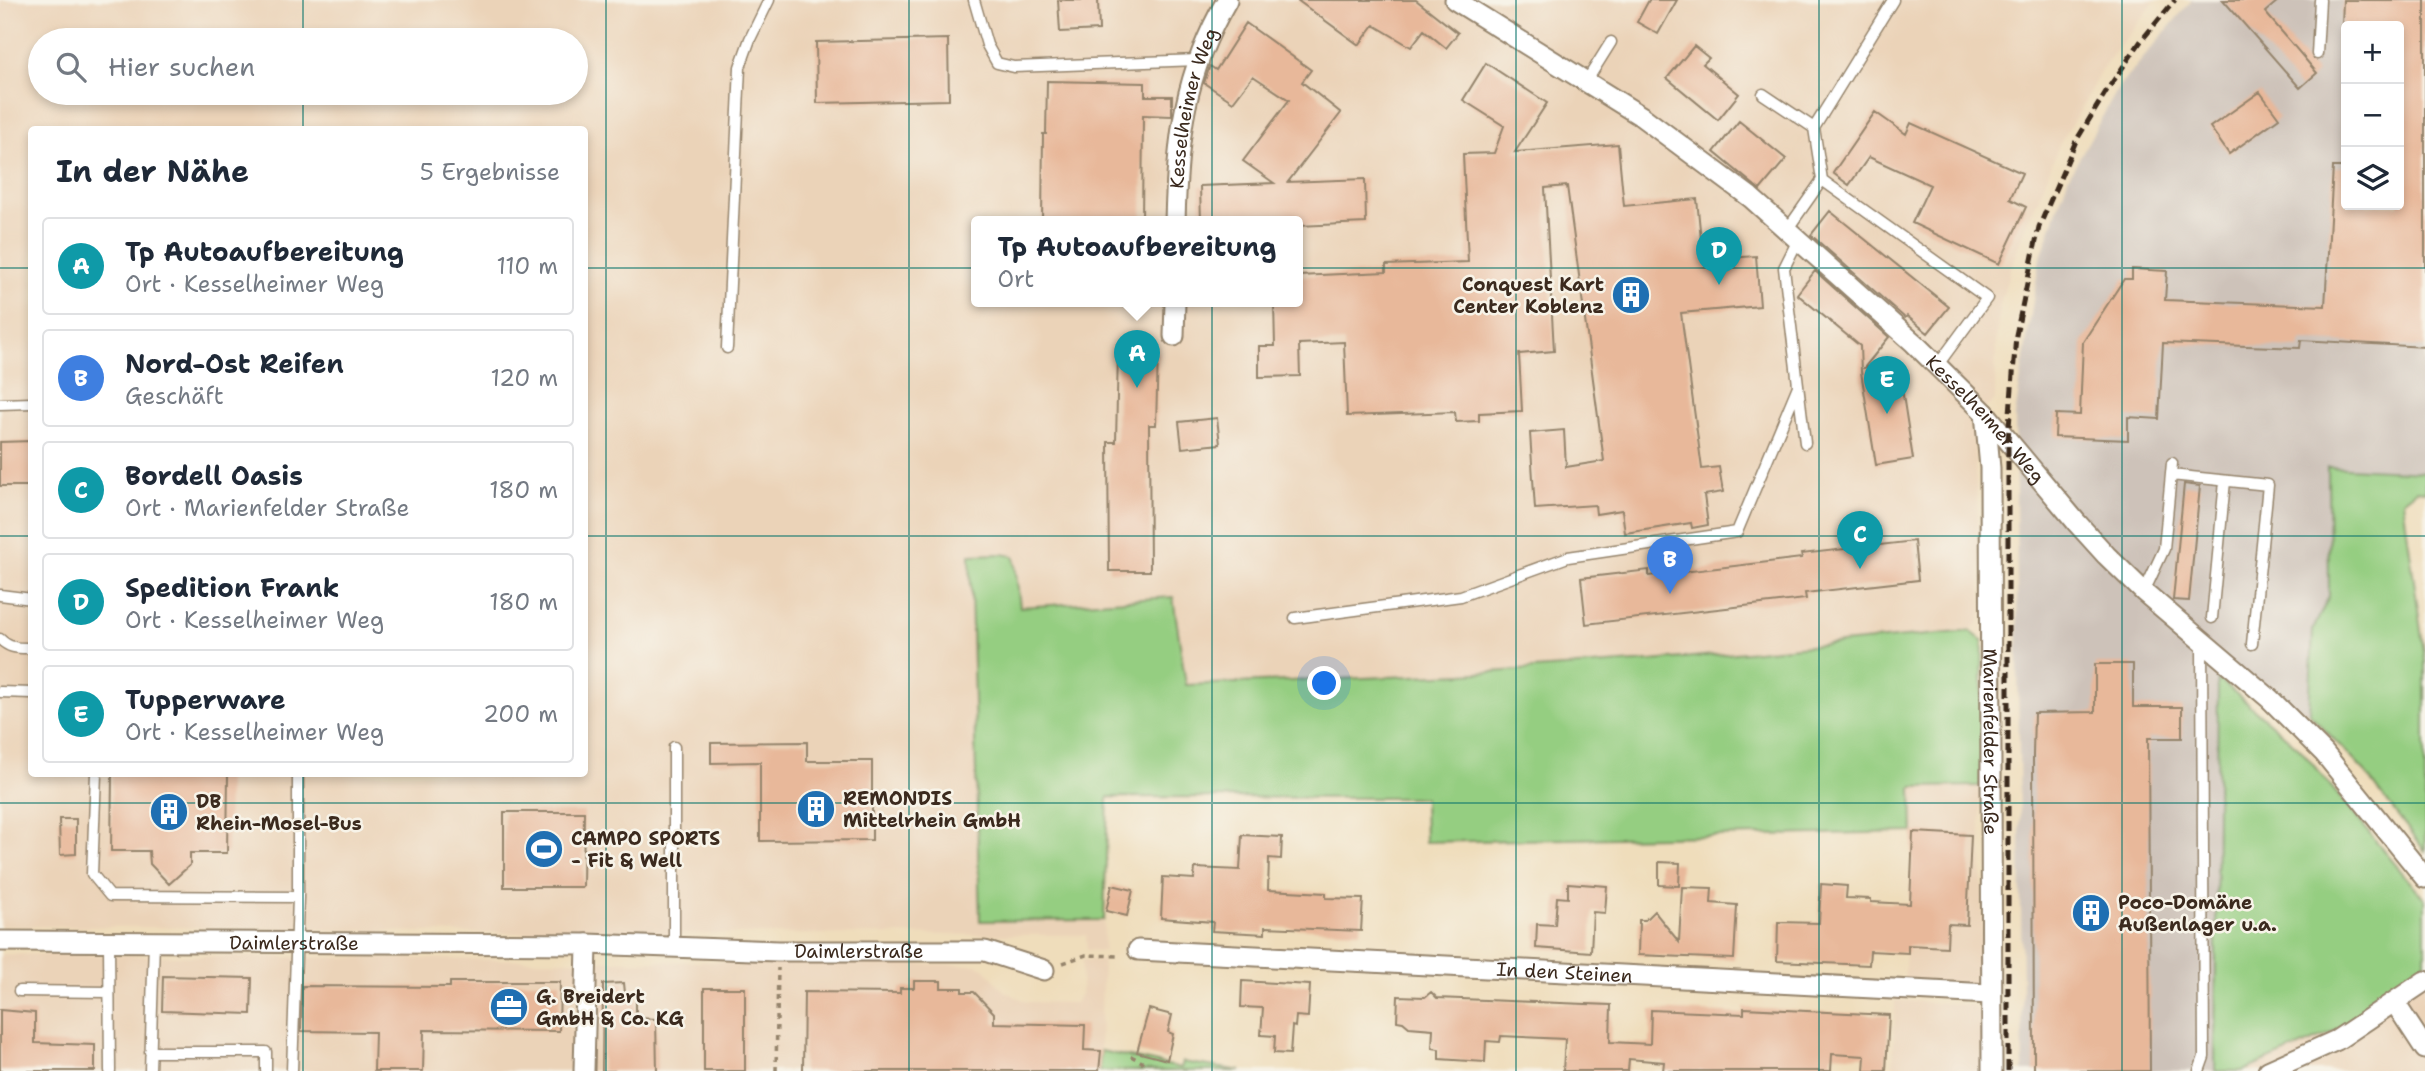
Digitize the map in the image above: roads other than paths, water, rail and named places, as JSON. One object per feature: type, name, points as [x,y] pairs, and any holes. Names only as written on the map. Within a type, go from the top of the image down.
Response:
[{"type":"street","name":"Kesselheimer Weg","points":[[1175,216],[1179,134],[1186,98],[1198,60],[1227,0]]},
{"type":"street","name":"Kesselheimer Weg","points":[[1455,0],[1641,116],[1750,197],[1937,366],[1985,413],[2077,523],[2144,592],[2270,699],[2324,753],[2425,878]]},
{"type":"street","points":[[1174,336],[1175,307]]},
{"type":"street","name":"Marienfelder Straße","points":[[1985,413],[1990,468],[1992,1071]]},
{"type":"street","name":"Daimlerstraße","points":[[0,941],[587,944],[778,951],[985,951],[1044,970]]},
{"type":"street","points":[[584,1071],[587,944]]},
{"type":"street","name":"In den Steinen","points":[[1139,950],[1990,994]]},
{"type":"street","points":[[2268,1071],[2337,1041],[2425,981]]},
{"type":"street","points":[[2395,1003],[2425,1049]]},
{"type":"lane","points":[[727,348],[740,66],[769,0]]},
{"type":"lane","points":[[974,0],[986,45],[997,63],[1014,66],[1198,60]]},
{"type":"lane","points":[[1805,443],[1784,268],[1792,235],[1822,180],[1814,128],[1893,0]]},
{"type":"lane","points":[[2317,54],[2320,0]]},
{"type":"lane","points":[[1586,82],[1611,42]]},
{"type":"lane","points":[[1763,94],[1814,128]]},
{"type":"lane","points":[[1822,180],[1987,298],[1937,366]]},
{"type":"lane","points":[[1295,618],[1461,596],[1568,557],[1737,532],[1798,386]]},
{"type":"lane","points":[[0,404],[28,403]]},
{"type":"lane","points":[[2144,592],[2164,550],[2172,463]]},
{"type":"lane","points":[[2171,475],[2268,485],[2252,644]]},
{"type":"lane","points":[[2212,618],[2225,481]]},
{"type":"lane","points":[[0,595],[28,599]]},
{"type":"lane","points":[[0,639],[14,648],[28,648]]},
{"type":"lane","points":[[2199,1071],[2204,1057],[2202,643]]},
{"type":"lane","points":[[0,692],[28,693]]},
{"type":"lane","points":[[674,747],[674,948]]},
{"type":"lane","points":[[96,777],[92,874],[110,896],[298,897]]},
{"type":"lane","points":[[292,1071],[298,897],[298,777]]},
{"type":"lane","points":[[109,941],[110,1071]]},
{"type":"lane","points":[[150,1071],[153,941]]},
{"type":"lane","points":[[19,991],[109,992]]},
{"type":"lane","points":[[150,1052],[266,1052],[265,1071]]},
{"type":"railway","points":[[2008,1071],[2008,440],[2016,335],[2039,227],[2076,141],[2141,41],[2175,0]]},
{"type":"place","name":"Spedition Frank","points":[[1719,285]]},
{"type":"place","name":"Conquest Kart Center Koblenz","points":[[1631,295]]},
{"type":"place","name":"Tp Autoaufbereitung","points":[[1137,388]]},
{"type":"place","name":"Tupperware","points":[[1887,414]]},
{"type":"place","name":"Bordell Oasis","points":[[1860,569]]},
{"type":"place","name":"Nord-Ost Reifen","points":[[1670,594]]},
{"type":"place","name":"REMONDIS Mittelrhein GmbH","points":[[816,809]]},
{"type":"place","name":"DB Rhein-Mosel-Bus","points":[[169,812]]},
{"type":"place","name":"CAMPO SPORTS - Fit & Well","points":[[544,849]]},
{"type":"place","name":"Poco-Domäne Außenlager u.a.","points":[[2091,913]]},
{"type":"place","name":"G. Breidert GmbH & Co. KG","points":[[509,1007]]}]
